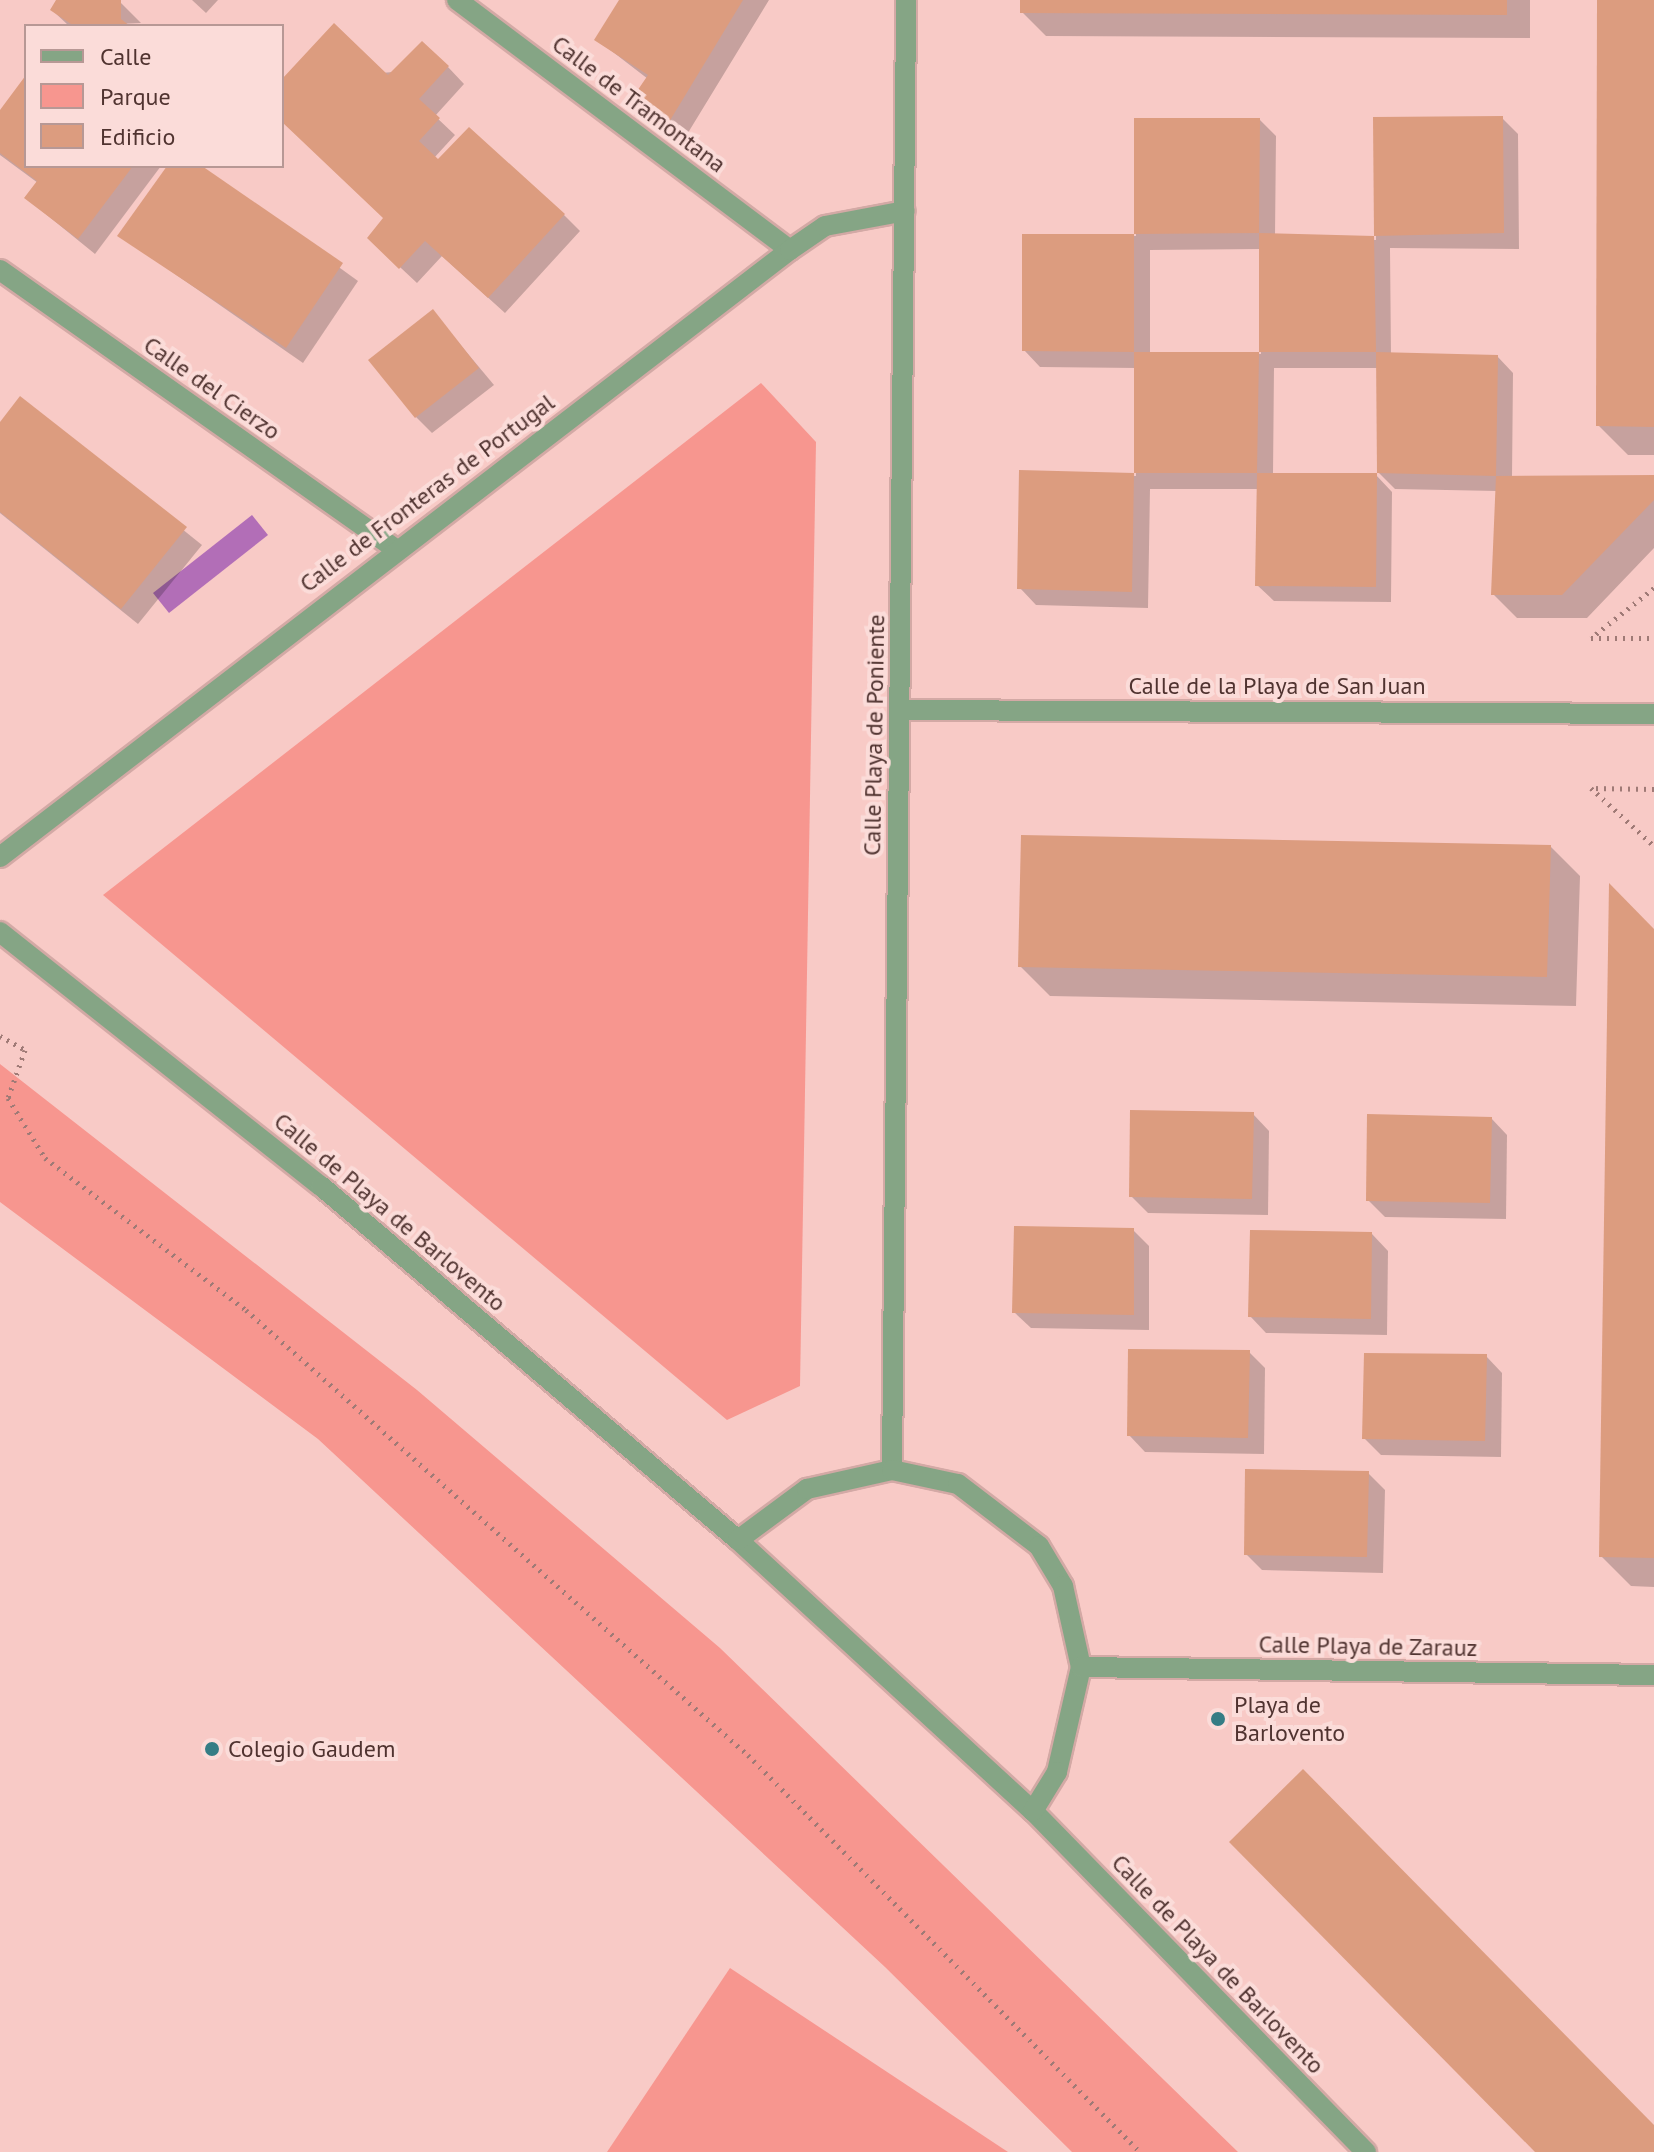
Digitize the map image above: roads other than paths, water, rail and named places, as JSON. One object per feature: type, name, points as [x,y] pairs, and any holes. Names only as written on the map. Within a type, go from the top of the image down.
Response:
[{"type":"street","name":"Calle de Tramontana","points":[[457,0],[790,250]]},
{"type":"street","name":"Calle Playa de Poniente","points":[[892,1470],[906,0]]},
{"type":"street","name":"Calle de Fronteras de Portugal","points":[[0,857],[394,548],[790,250],[825,226],[905,211]]},
{"type":"street","name":"Calle del Cierzo","points":[[0,270],[394,548]]},
{"type":"street","name":"Calle de la Playa de San Juan","points":[[901,710],[1654,714]]},
{"type":"street","name":"Calle de Playa de Barlovento","points":[[0,932],[321,1186],[738,1540],[1033,1811],[1366,2152]]},
{"type":"street","points":[[738,1540],[807,1489],[892,1470],[958,1484],[1039,1546],[1063,1586],[1081,1667],[1057,1772],[1033,1811]]},
{"type":"street","name":"Calle Playa de Zarauz","points":[[1081,1667],[1654,1675]]},
{"type":"place","name":"Playa de Barlovento","points":[[1218,1719]]},
{"type":"place","name":"Colegio Gaudem","points":[[212,1749]]}]
